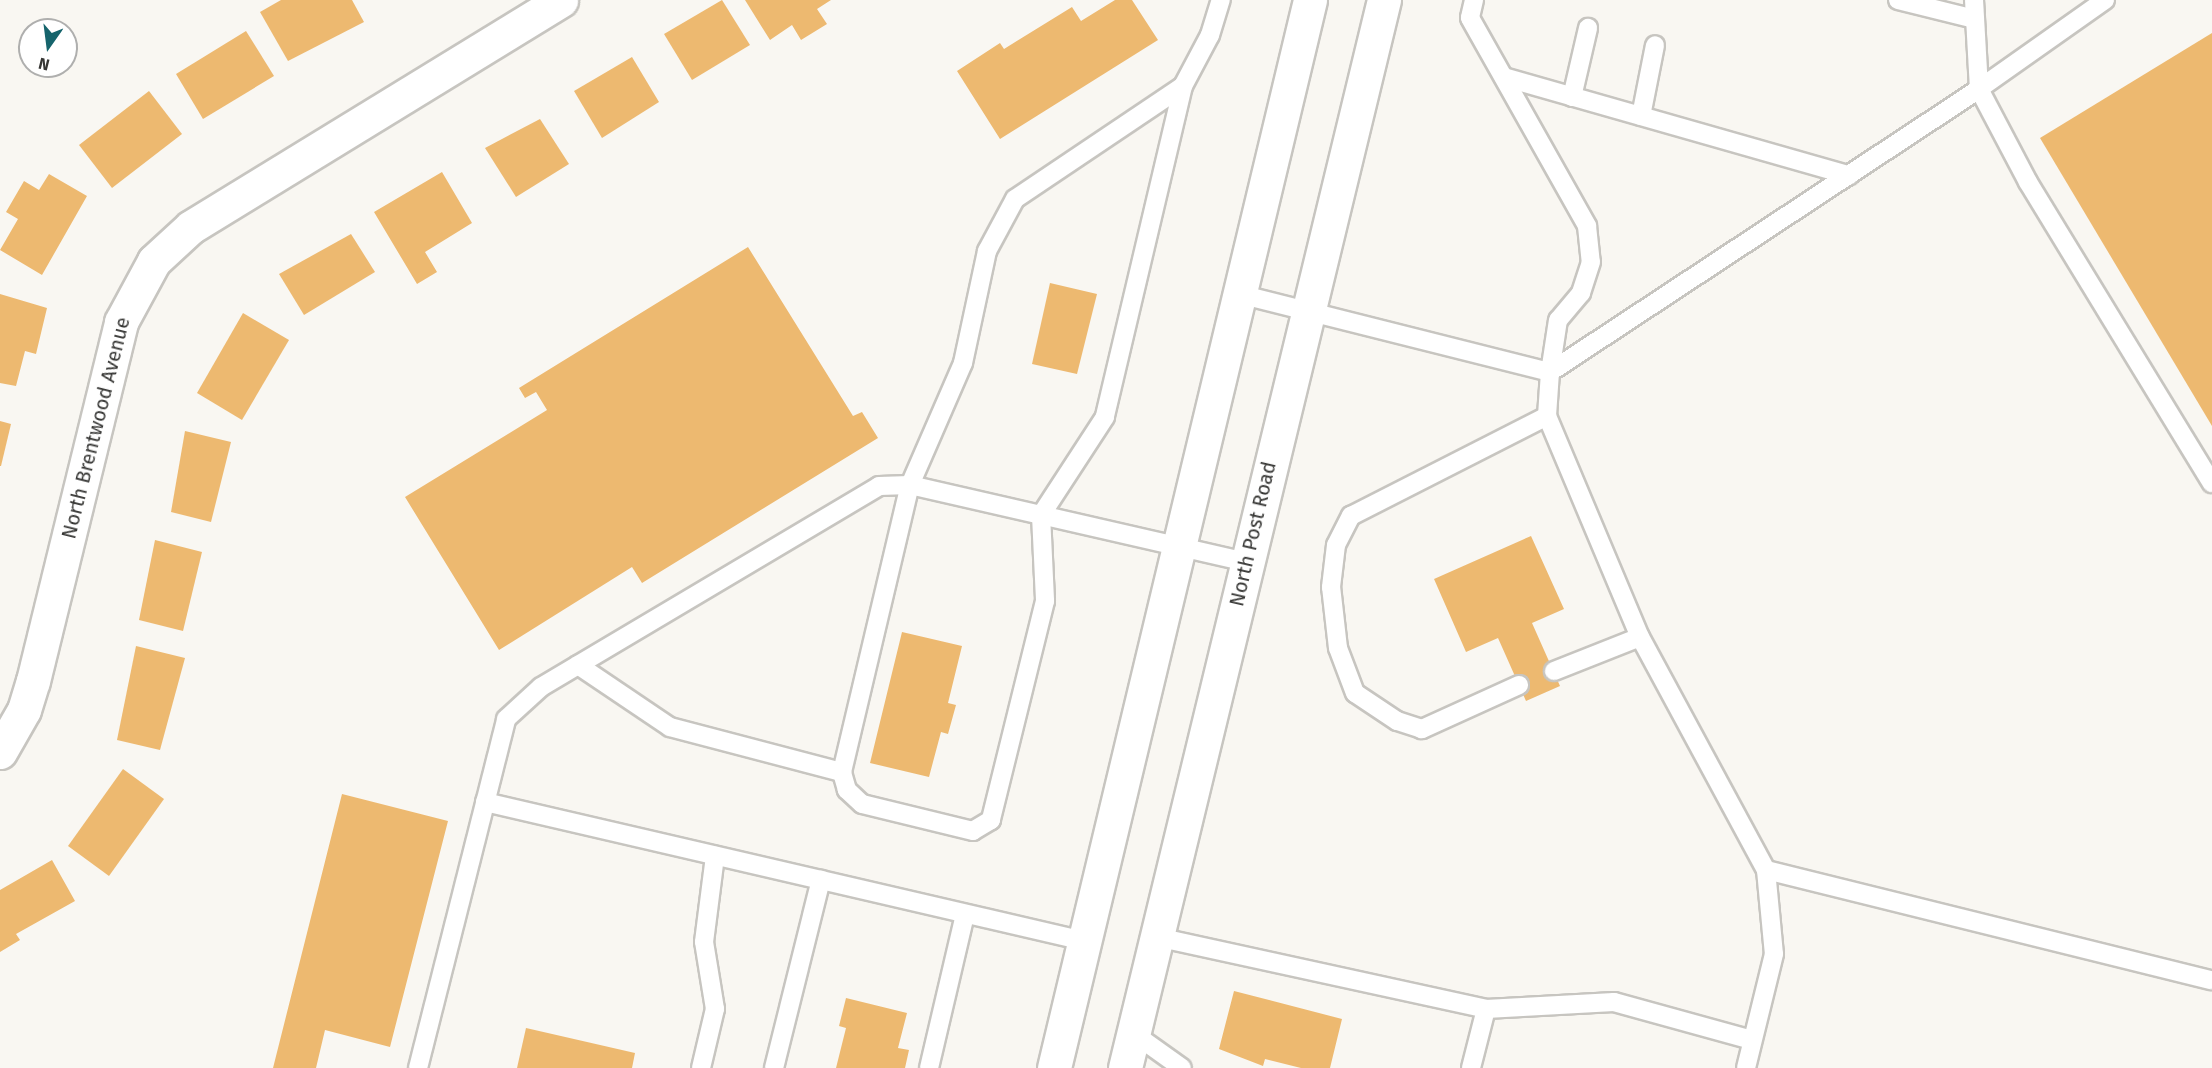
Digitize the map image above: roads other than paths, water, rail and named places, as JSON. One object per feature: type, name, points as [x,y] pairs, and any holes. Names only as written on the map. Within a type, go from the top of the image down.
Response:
[{"type":"main road","name":"North Brentwood Avenue","points":[[0,752],[31,687],[121,322],[154,261],[191,227],[561,0]]},
{"type":"main road","points":[[1054,1068],[1310,0]]},
{"type":"main road","name":"North Post Road","points":[[1125,1068],[1383,0]]},
{"type":"lane","points":[[1183,86],[1015,199],[987,251],[963,363],[910,485],[842,772],[847,790],[862,804],[973,831],[991,820],[1046,602],[1041,515],[1105,417],[1183,86],[1210,35],[1221,0]]},
{"type":"lane","points":[[1474,0],[1470,18],[1587,226],[1591,262],[1581,292],[1558,320],[1550,372],[1547,416],[1640,637],[1766,870],[1774,954],[1746,1068]]},
{"type":"lane","points":[[1898,0],[1975,19]]},
{"type":"lane","points":[[1974,0],[1979,89],[2028,182],[2212,483]]},
{"type":"lane","points":[[1239,294],[1307,309],[1550,372],[1979,89],[2105,0]]},
{"type":"lane","points":[[1572,97],[1588,28]]},
{"type":"lane","points":[[1641,116],[1655,45]]},
{"type":"lane","points":[[1504,77],[1849,175]]},
{"type":"lane","points":[[1519,686],[1422,729],[1397,721],[1354,693],[1338,648],[1331,587],[1335,545],[1351,516],[1547,416]]},
{"type":"lane","points":[[418,1068],[506,718],[541,687],[879,486],[910,485],[1246,562]]},
{"type":"lane","points":[[1554,671],[1640,637]]},
{"type":"lane","points":[[578,665],[670,727],[842,772]]},
{"type":"lane","points":[[485,802],[1084,942]]},
{"type":"lane","points":[[701,1068],[715,1010],[704,942],[715,856]]},
{"type":"lane","points":[[1766,870],[2212,980]]},
{"type":"lane","points":[[774,1068],[821,880]]},
{"type":"lane","points":[[929,1068],[965,914]]},
{"type":"lane","points":[[1157,937],[1486,1009],[1614,1002],[1752,1040]]},
{"type":"lane","points":[[1471,1068],[1486,1009]]},
{"type":"lane","points":[[1133,1033],[1182,1068]]}]
